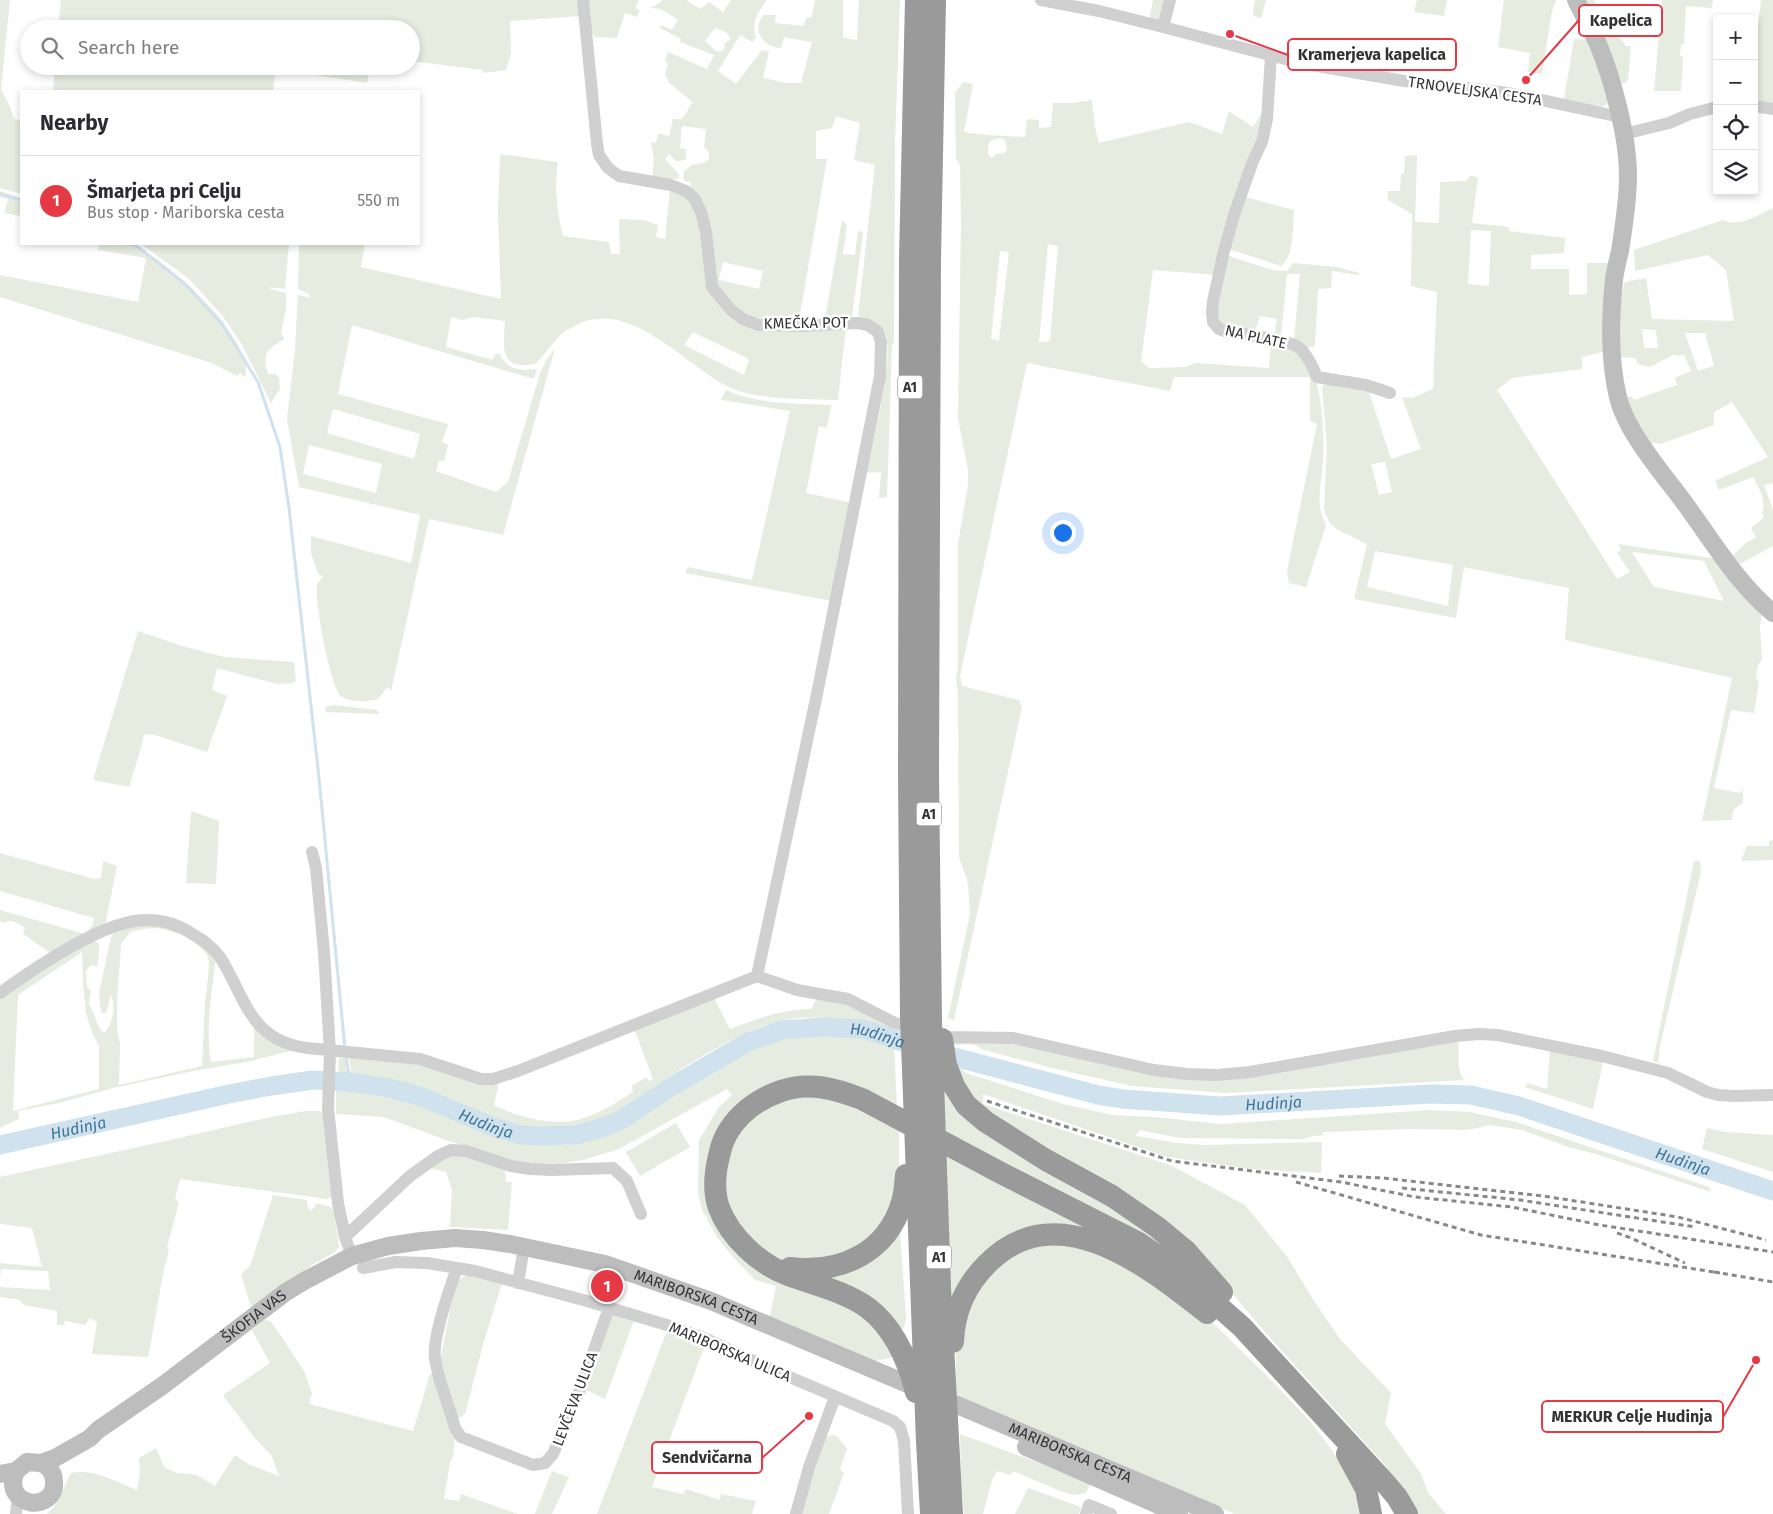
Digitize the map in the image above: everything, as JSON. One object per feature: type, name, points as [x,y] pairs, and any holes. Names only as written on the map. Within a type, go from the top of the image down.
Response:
[{"type":"highway","name":"A1","points":[[916,0],[910,258],[909,784],[927,1021]]},
{"type":"highway","name":"A1","points":[[935,0],[930,259],[928,775],[930,992],[914,1146],[937,1438],[952,1514]]},
{"type":"highway","points":[[927,1021],[954,1086],[966,1104],[986,1122],[1046,1160],[1112,1196],[1157,1227],[1179,1245],[1250,1323],[1249,1334]]},
{"type":"highway","name":"A1","points":[[922,1078],[937,1438],[931,1514]]},
{"type":"highway","points":[[937,1438],[921,1410],[910,1368],[898,1342],[884,1324],[869,1309],[848,1296],[786,1274],[762,1261],[740,1241],[719,1208],[715,1188],[720,1148],[730,1129],[749,1106],[784,1090],[804,1086],[839,1090],[862,1099],[1137,1242],[1173,1266],[1249,1334],[1397,1497],[1407,1514]]},
{"type":"highway","points":[[762,1261],[789,1268],[808,1270],[834,1267],[851,1261],[871,1249],[884,1236],[896,1218],[903,1200],[908,1165],[914,1146]]},
{"type":"highway","points":[[937,1438],[952,1383],[953,1339],[956,1314],[964,1293],[975,1276],[991,1260],[1008,1248],[1029,1239],[1060,1234],[1077,1236],[1101,1244],[1153,1273],[1216,1321],[1249,1334]]},
{"type":"highway","points":[[1322,1413],[1366,1489],[1371,1514]]},
{"type":"highway","points":[[1372,1469],[1389,1514]]},
{"type":"main road","points":[[1576,0],[1598,45],[1613,91],[1627,147],[1628,184],[1620,250],[1614,279],[1612,351],[1617,395],[1621,407],[1648,453],[1735,574],[1754,596],[1773,613]]},
{"type":"main road","name":"ŠKOFJA VAS","points":[[8,1472],[27,1462],[41,1462],[55,1458],[90,1438],[98,1430],[207,1353],[286,1292],[306,1280],[357,1262],[388,1246],[455,1238],[483,1240],[530,1248]]},
{"type":"main road","name":"MARIBORSKA CESTA","points":[[530,1248],[605,1264],[711,1301],[873,1375],[1215,1514]]},
{"type":"main road","name":"MARIBORSKA CESTA","points":[[1002,1429],[1179,1514]]},
{"type":"main road","points":[[54,1477],[90,1438]]},
{"type":"main road","points":[[8,1472],[13,1484],[12,1497],[30,1503],[34,1509],[53,1490],[54,1477],[51,1471],[41,1462]]},
{"type":"street","name":"KMEČKA POT","points":[[583,0],[599,155],[608,168],[619,176],[671,185],[686,191],[694,198],[701,212],[706,232],[712,287],[720,299],[743,319],[758,325],[804,326],[858,323],[868,325],[878,332],[881,342],[880,376],[818,694],[757,976]]},
{"type":"street","name":"TRNOVELJSKA CESTA","points":[[1041,0],[1164,26],[1300,63],[1404,80],[1509,93],[1622,125]]},
{"type":"street","points":[[1164,26],[1170,0]]},
{"type":"street","name":"NA PLATE","points":[[1271,56],[1267,119],[1262,142],[1253,161],[1224,251],[1213,301],[1213,322],[1219,329],[1224,331],[1288,343],[1299,347],[1313,366],[1317,377],[1366,385],[1390,394]]},
{"type":"street","points":[[1758,107],[1773,110]]},
{"type":"street","points":[[1622,125],[1669,123],[1690,114],[1713,108]]},
{"type":"street","points":[[312,852],[316,868],[333,1055],[328,1108],[338,1203],[345,1237],[357,1262]]},
{"type":"street","points":[[0,993],[64,951],[99,932],[129,922],[147,919],[184,928],[200,938],[219,956],[242,1002],[255,1020],[267,1033],[279,1040],[333,1055],[352,1053],[420,1059],[481,1079],[518,1071],[757,976],[797,990],[848,999],[895,1023],[946,1037],[1013,1038],[1154,1070],[1187,1074],[1217,1075],[1250,1072],[1455,1036],[1480,1034],[1536,1042],[1648,1066],[1668,1072],[1706,1092],[1718,1095],[1773,1094]]},
{"type":"street","points":[[345,1237],[410,1176],[438,1156],[451,1150],[466,1151],[511,1166],[530,1169],[613,1168],[627,1182],[641,1214]]},
{"type":"street","points":[[518,1283],[530,1248]]},
{"type":"street","name":"MARIBORSKA ULICA","points":[[357,1262],[427,1263],[457,1268],[609,1308],[706,1339],[835,1397],[887,1418],[900,1427],[904,1441],[908,1514]]},
{"type":"street","name":"LEVČEVA ULICA","points":[[457,1268],[441,1318],[434,1356],[455,1428],[461,1437],[534,1465],[545,1463],[553,1454],[579,1392],[609,1308]]},
{"type":"street","points":[[796,1514],[809,1467],[835,1397]]},
{"type":"street","points":[[1086,1514],[1089,1505],[1111,1514]]},
{"type":"shaded area","points":[[0,0],[10,0],[1,89],[14,119],[20,120],[20,194],[0,188]]},
{"type":"shaded area","points":[[61,0],[580,0],[582,16],[510,21],[511,54],[506,70],[483,73],[483,70],[420,62],[420,20],[59,20]]},
{"type":"shaded area","points":[[587,0],[639,0],[636,7],[638,10],[640,9],[637,17],[625,13],[617,38],[595,37],[591,32]]},
{"type":"shaded area","points":[[662,0],[686,0],[700,9],[709,2],[723,12],[731,0],[767,0],[756,18],[754,26],[756,38],[752,42],[740,35],[718,71],[736,84],[762,50],[769,52],[763,78],[786,83],[801,83],[812,42],[784,37],[781,48],[769,45],[761,37],[758,26],[764,15],[776,15],[775,23],[804,26],[806,18],[812,17],[815,0],[843,0],[843,38],[857,40],[859,0],[900,0],[895,142],[894,343],[892,345],[887,497],[879,498],[881,472],[866,473],[882,400],[887,342],[882,330],[858,316],[875,165],[854,160],[860,123],[836,116],[832,128],[816,131],[816,159],[827,159],[799,320],[821,319],[766,323],[742,314],[717,287],[688,189],[691,187],[691,182],[685,181],[683,177],[684,171],[692,165],[706,162],[709,159],[709,152],[704,147],[706,129],[682,126],[680,148],[686,149],[686,159],[676,161],[669,154],[665,159],[679,174],[678,179],[652,180],[654,159],[651,142],[656,143],[658,133],[669,136],[673,119],[682,119],[693,102],[669,83],[665,74],[668,64],[665,60],[668,52],[707,69],[714,55],[680,42],[681,39],[660,28],[661,25],[672,30],[678,20],[661,9],[650,8]],"holes":[[[715,28],[722,30],[730,39],[725,43],[724,49],[721,52],[716,51],[705,41]],[[723,262],[763,271],[759,289],[719,280]]]},
{"type":"shaded area","points":[[1153,0],[1167,0],[1159,22],[1149,20]]},
{"type":"shaded area","points":[[1255,0],[1266,0],[1261,18],[1253,16]]},
{"type":"shaded area","points":[[1417,0],[1447,0],[1444,16],[1414,12]]},
{"type":"shaded area","points":[[1504,0],[1556,0],[1552,11],[1542,74],[1528,72],[1530,53],[1498,47]]},
{"type":"shaded area","points":[[1583,0],[1594,0],[1605,19],[1626,46],[1631,46],[1628,80],[1625,83],[1618,84]]},
{"type":"shaded area","points":[[1662,0],[1713,0],[1712,8],[1686,6],[1684,44],[1681,44],[1680,56],[1683,57],[1681,91],[1654,91]]},
{"type":"shaded area","points":[[1761,0],[1773,0],[1773,106],[1758,104],[1758,26]]},
{"type":"shaded area","points":[[1574,39],[1590,40],[1609,101],[1605,106],[1600,107],[1564,99]]},
{"type":"shaded area","points":[[54,75],[275,75],[273,90],[53,90]]},
{"type":"shaded area","points":[[315,75],[368,75],[367,83]]},
{"type":"shaded area","points":[[963,82],[973,84],[964,132],[1025,137],[1027,119],[1039,120],[1039,128],[1051,127],[1053,103],[1092,100],[1099,143],[1189,122],[1222,134],[1229,111],[1253,127],[1263,111],[1264,119],[1216,275],[1153,270],[1141,361],[1149,368],[1185,367],[1196,363],[1269,368],[1271,343],[1297,350],[1312,373],[1319,395],[1323,441],[1320,509],[1326,525],[1306,587],[1289,583],[1287,571],[1317,424],[1310,421],[1310,377],[1174,377],[1170,391],[1027,363],[960,676],[962,686],[1019,700],[1022,707],[954,1020],[948,1018],[970,914],[968,883],[959,857],[958,692],[956,678],[958,667],[958,544],[968,485],[968,470],[958,418],[961,221],[960,165],[956,158],[955,93]],"holes":[[[999,138],[1005,140],[1007,148],[1005,153],[996,154],[992,158],[988,154],[988,146],[990,141]],[[1048,244],[1058,246],[1050,341],[1039,342]],[[1000,251],[1009,252],[999,341],[991,339]]]},
{"type":"shaded area","points":[[500,154],[558,162],[557,199],[563,236],[609,242],[611,254],[620,254],[619,219],[643,220],[658,225],[656,237],[665,239],[670,190],[687,195],[698,213],[707,271],[741,322],[846,326],[838,400],[780,398],[750,394],[737,390],[708,375],[654,336],[635,326],[616,320],[596,319],[576,325],[566,330],[535,364],[523,365],[509,360],[506,354],[504,348],[505,321],[473,317],[462,320],[451,317],[446,347],[493,360],[495,354],[500,354],[510,366],[525,370],[537,369],[534,379],[352,325],[338,394],[448,424],[442,442],[448,445],[444,461],[439,461],[436,471],[496,492],[508,482],[540,373],[555,348],[503,535],[429,519],[391,691],[388,687],[377,700],[360,701],[346,699],[338,691],[328,663],[317,594],[318,582],[323,576],[318,574],[311,553],[311,536],[411,563],[420,515],[299,487],[287,419],[295,349],[298,295],[310,298],[309,294],[298,289],[299,245],[365,245],[361,267],[501,299],[498,213]],"holes":[[[693,332],[749,359],[744,375],[684,345]],[[333,409],[420,434],[414,459],[327,433]],[[309,445],[382,464],[376,493],[303,474]]]},
{"type":"shaded area","points":[[1417,155],[1415,222],[1439,223],[1440,182],[1466,181],[1470,176],[1478,177],[1472,223],[1509,227],[1509,231],[1565,238],[1564,253],[1531,255],[1531,269],[1569,269],[1569,295],[1587,294],[1587,263],[1609,263],[1606,351],[1582,357],[1582,369],[1512,378],[1497,390],[1617,579],[1630,572],[1617,553],[1621,550],[1618,544],[1717,559],[1762,612],[1760,628],[1762,660],[1758,665],[1756,677],[1759,682],[1754,713],[1731,710],[1714,788],[1740,793],[1743,788],[1743,803],[1733,810],[1732,820],[1702,821],[1732,678],[1565,640],[1569,588],[1464,567],[1456,618],[1354,599],[1367,544],[1336,529],[1329,522],[1324,509],[1327,446],[1322,387],[1325,383],[1368,389],[1391,459],[1421,449],[1402,397],[1412,398],[1433,389],[1437,292],[1411,286],[1412,214],[1388,200],[1388,191],[1400,191],[1405,156]],"holes":[[[1471,230],[1491,231],[1489,286],[1468,284]],[[1385,462],[1392,492],[1379,495],[1371,464]],[[1375,551],[1453,565],[1448,606],[1367,587]],[[1632,552],[1704,561],[1724,601],[1654,587]]]},
{"type":"shaded area","points":[[0,191],[20,198],[20,216],[4,213],[8,199],[0,197]]},
{"type":"shaded area","points":[[1245,197],[1294,210],[1291,249],[1281,266],[1229,249]]},
{"type":"shaded area","points":[[1773,208],[1773,485],[1772,483],[1764,485],[1773,510],[1773,546],[1736,566],[1731,557],[1746,543],[1756,537],[1751,528],[1764,517],[1762,513],[1764,503],[1753,477],[1719,490],[1715,481],[1768,457],[1732,402],[1714,412],[1714,425],[1660,444],[1648,442],[1624,398],[1631,396],[1634,400],[1677,385],[1675,378],[1691,371],[1684,355],[1677,356],[1675,354],[1650,367],[1637,364],[1636,358],[1620,357],[1620,309],[1625,282],[1646,278],[1652,319],[1734,321],[1726,270],[1708,255],[1635,271],[1634,250],[1723,220],[1742,222]],"holes":[[[1642,329],[1656,330],[1658,348],[1644,348]],[[1685,333],[1705,333],[1714,366],[1698,371]]]},
{"type":"shaded area","points":[[842,220],[847,225],[843,254],[855,255],[858,230],[863,233],[852,317],[825,319]]},
{"type":"shaded area","points":[[99,245],[135,245],[158,260],[190,286],[221,319],[238,345],[246,360],[246,374],[244,377],[240,373],[237,376],[212,363],[0,297],[0,275],[138,302],[146,258],[98,250]]},
{"type":"shaded area","points":[[142,245],[289,245],[285,289],[270,287],[270,289],[286,293],[286,308],[281,333],[284,339],[269,350],[265,361],[268,374],[275,374],[279,377],[280,389],[271,403],[241,343],[222,315],[188,278]]},
{"type":"shaded area","points":[[1229,256],[1272,270],[1287,271],[1293,263],[1337,267],[1359,273],[1359,275],[1332,271],[1331,288],[1318,289],[1315,346],[1300,346],[1274,338],[1277,319],[1260,316],[1254,334],[1227,329],[1215,318]],"holes":[[[1287,274],[1300,274],[1294,339],[1281,336]]]},
{"type":"shaded area","points":[[726,390],[764,401],[831,405],[827,428],[819,426],[806,493],[852,503],[832,601],[685,573],[688,567],[752,580],[790,411],[721,400]]},
{"type":"shaded area","points":[[138,631],[182,646],[224,657],[294,662],[296,681],[293,683],[277,684],[217,668],[212,690],[227,696],[207,752],[155,735],[144,734],[129,787],[93,780]]},
{"type":"shaded area","points":[[334,705],[377,710],[379,714],[326,712],[325,707]]},
{"type":"shaded area","points":[[191,811],[219,821],[216,884],[186,883]]},
{"type":"shaded area","points":[[1773,840],[1773,860],[1741,861],[1747,846],[1769,846],[1769,841]]},
{"type":"shaded area","points":[[0,853],[94,879],[101,878],[103,861],[117,866],[105,926],[53,955],[23,934],[25,928],[19,924],[12,921],[4,923],[0,921],[0,910],[85,934],[93,925],[94,918],[0,891]]},
{"type":"shaded area","points":[[1694,861],[1700,861],[1701,872],[1660,1046],[1658,1063],[1653,1061]]},
{"type":"shaded area","points":[[136,924],[177,927],[216,957],[209,1023],[211,1062],[254,1057],[254,1027],[294,1050],[251,1061],[113,1088],[59,1103],[18,1111],[19,1119],[0,1128],[0,997],[92,939],[99,944],[99,953],[97,967],[90,966],[86,971],[87,987],[91,991],[89,1004],[101,1031],[105,1032],[112,1019],[113,999],[111,995],[106,1014],[101,1012],[99,993],[111,937],[117,929]],"holes":[[[158,928],[191,939],[207,954],[209,962],[202,1066],[119,1085],[120,1044],[117,1028],[117,1001],[121,944],[130,932]],[[82,952],[86,1013],[92,1033],[99,1046],[99,1089],[13,1111],[18,995]]]},
{"type":"shaded area","points":[[714,998],[730,1029],[780,1013],[811,1009],[817,998],[849,1004],[893,1025],[892,1031],[830,1018],[791,1019],[775,1023],[739,1036],[703,1056],[606,1118],[591,1124],[566,1129],[528,1129],[493,1118],[408,1084],[352,1075],[349,1057],[411,1063],[497,1081],[498,1087],[494,1105],[523,1117],[557,1122],[577,1120],[599,1112],[633,1092],[632,1086],[646,1077],[649,1081],[653,1079],[633,1026]]},
{"type":"shaded area","points":[[818,1031],[861,1034],[894,1045],[897,1108],[842,1085],[730,1116],[714,1220],[875,1326],[894,1354],[891,1358],[874,1362],[770,1316],[776,1286],[755,1280],[717,1237],[702,1210],[698,1193],[699,1140],[719,1107],[732,1095],[727,1089],[619,1149],[587,1159],[549,1166],[508,1160],[384,1117],[336,1114],[336,1088],[388,1094],[420,1101],[503,1140],[526,1144],[569,1145],[585,1142],[624,1126],[657,1107],[722,1063],[750,1049],[789,1038],[797,1033]]},
{"type":"shaded area","points":[[949,1040],[1001,1041],[1188,1077],[1458,1040],[1459,1065],[1464,1080],[1226,1093],[1132,1086],[1052,1068],[981,1049],[974,1045],[949,1045]]},
{"type":"shaded area","points":[[1550,1051],[1604,1058],[1593,1109],[1525,1087],[1527,1083],[1547,1089]]},
{"type":"shaded area","points":[[339,1058],[345,1058],[347,1074],[338,1073]]},
{"type":"shaded area","points":[[955,1067],[966,1073],[1063,1104],[1112,1115],[1221,1124],[1431,1110],[1470,1112],[1516,1122],[1709,1187],[1711,1192],[1596,1154],[1568,1147],[1522,1130],[1489,1125],[1468,1130],[1410,1129],[1323,1132],[1323,1135],[1304,1139],[1180,1138],[1139,1130],[1136,1136],[1177,1143],[1204,1145],[1322,1142],[1321,1173],[1251,1169],[1167,1157],[983,1094],[983,1104],[1170,1165],[1245,1205],[1288,1258],[1340,1339],[1391,1393],[1385,1424],[1420,1472],[1429,1494],[1446,1514],[1413,1514],[1405,1494],[1385,1465],[1264,1331],[1221,1280],[972,1104]]},
{"type":"shaded area","points":[[946,1091],[1105,1200],[1180,1257],[943,1132],[943,1092]]},
{"type":"shaded area","points":[[820,1096],[855,1107],[899,1131],[899,1172],[891,1216],[850,1255],[786,1262],[767,1254],[734,1221],[722,1186],[728,1149],[756,1112],[786,1099]]},
{"type":"shaded area","points":[[306,1111],[327,1113],[332,1197],[327,1199],[180,1179],[175,1199],[179,1203],[167,1247],[169,1250],[147,1357],[92,1354],[97,1322],[90,1318],[85,1325],[65,1321],[63,1325],[57,1325],[57,1311],[24,1305],[20,1300],[0,1297],[0,1287],[50,1290],[48,1271],[1,1269],[0,1280],[0,1263],[42,1267],[32,1228],[0,1224],[0,1177],[266,1118]]},
{"type":"shaded area","points":[[676,1123],[690,1147],[640,1176],[626,1152]]},
{"type":"shaded area","points":[[1707,1128],[1725,1132],[1773,1135],[1773,1172],[1702,1149]]},
{"type":"shaded area","points":[[457,1153],[505,1169],[506,1182],[512,1182],[508,1230],[450,1227],[452,1190],[446,1172],[429,1168],[441,1158]]},
{"type":"shaded area","points":[[943,1154],[1099,1230],[1043,1231],[951,1301]]},
{"type":"shaded area","points":[[273,1195],[307,1200],[310,1211],[315,1207],[316,1203],[328,1206],[334,1210],[339,1247],[335,1252],[312,1265],[253,1308],[241,1274],[250,1266]]},
{"type":"shaded area","points":[[900,1231],[906,1318],[904,1328],[900,1331],[821,1275]]},
{"type":"shaded area","points":[[1045,1241],[1099,1251],[1185,1303],[1216,1326],[1310,1421],[1333,1452],[1352,1483],[1363,1514],[1235,1514],[956,1395],[956,1355],[962,1315],[995,1264]]},
{"type":"shaded area","points":[[464,1276],[473,1276],[502,1283],[484,1341],[465,1414],[457,1419],[440,1361],[452,1300],[458,1281]]},
{"type":"shaded area","points":[[613,1314],[634,1320],[605,1399],[586,1390]]},
{"type":"shaded area","points":[[264,1320],[271,1321],[304,1371],[312,1393],[309,1404],[413,1431],[430,1374],[435,1373],[455,1439],[444,1499],[459,1501],[461,1494],[518,1514],[47,1514],[58,1500],[71,1473],[88,1472],[96,1474],[137,1490],[140,1471],[139,1458],[156,1448],[164,1467],[177,1473],[197,1475],[215,1486],[235,1455],[250,1465],[279,1476],[272,1456],[253,1436],[223,1395],[270,1363],[252,1330]]},
{"type":"shaded area","points":[[667,1331],[706,1342],[652,1487],[683,1494],[686,1489],[720,1500],[721,1494],[756,1501],[752,1514],[597,1514]]},
{"type":"shaded area","points":[[960,1434],[1053,1468],[1090,1484],[1086,1493],[1074,1495],[1013,1471],[1011,1475],[997,1471],[992,1480],[983,1514],[964,1514]]},
{"type":"shaded area","points":[[832,1435],[837,1436],[847,1449],[840,1469],[844,1473],[829,1514],[800,1514],[824,1438]]},
{"type":"shaded area","points":[[552,1471],[569,1477],[552,1514],[535,1514]]},
{"type":"shaded area","points":[[1028,1488],[1081,1507],[1079,1514],[1015,1514]]},
{"type":"waterway","points":[[0,194],[20,200]]},
{"type":"waterway","points":[[134,245],[185,284],[222,324],[258,382],[280,447],[289,508],[319,778],[345,1049]]},
{"type":"waterway","name":"Hudinja","points":[[0,1145],[229,1094],[313,1080],[350,1082],[390,1088],[422,1097],[496,1128],[521,1135],[576,1135],[623,1119],[669,1088],[746,1043],[782,1030],[822,1027],[864,1029],[920,1048],[1098,1095],[1123,1099],[1220,1106],[1431,1094],[1471,1095],[1519,1106],[1773,1191]]},
{"type":"waterway","points":[[346,1056],[350,1082]]},
{"type":"railway","points":[[987,1101],[1172,1161],[1341,1182],[1415,1197],[1512,1207],[1600,1225],[1773,1252]]},
{"type":"railway","points":[[1339,1176],[1383,1178],[1543,1196],[1678,1217],[1766,1240]]},
{"type":"railway","points":[[1296,1182],[1481,1235],[1720,1273]]},
{"type":"railway","points":[[1402,1188],[1520,1200],[1695,1227]]},
{"type":"railway","points":[[1617,1233],[1685,1263]]},
{"type":"railway","points":[[1714,1272],[1773,1282]]},
{"type":"place","name":"Kramerjeva kapelica","points":[[1230,34]]},
{"type":"place","name":"Kapelica","points":[[1526,80]]},
{"type":"place","name":"Šmarjeta pri Celju","points":[[607,1286]]},
{"type":"place","name":"MERKUR Celje Hudinja","points":[[1756,1360]]},
{"type":"place","name":"Sendvičarna","points":[[809,1416]]}]
